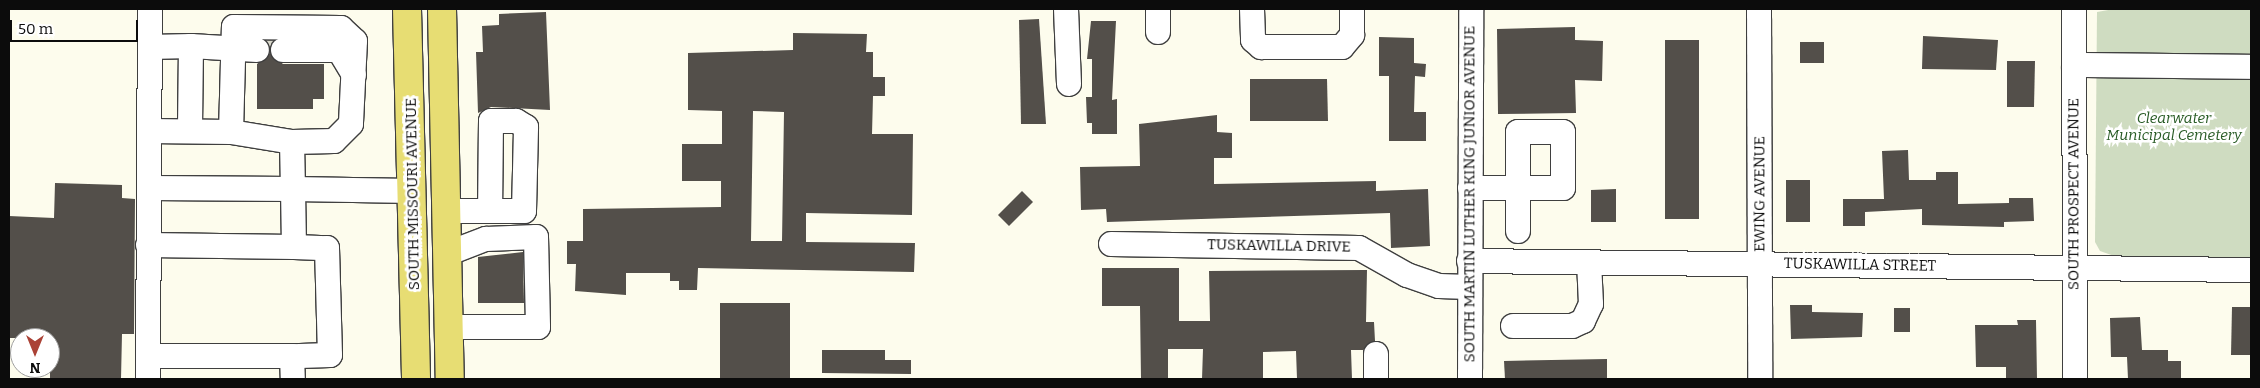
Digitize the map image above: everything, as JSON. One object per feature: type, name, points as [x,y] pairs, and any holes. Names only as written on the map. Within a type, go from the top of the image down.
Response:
[{"type":"main road","name":"SOUTH MISSOURI AVENUE","points":[[407,9],[413,191],[416,379]]},
{"type":"main road","points":[[442,9],[449,253],[450,379]]},
{"type":"street","points":[[148,245],[328,248],[330,356],[292,356],[148,368],[148,245],[148,188],[148,131],[150,9]]},
{"type":"street","points":[[1066,9],[1069,84]]},
{"type":"street","points":[[1158,9],[1158,32]]},
{"type":"street","points":[[1252,9],[1253,40],[1261,47],[1342,47],[1352,35],[1352,9]]},
{"type":"street","name":"SOUTH MARTIN LUTHER KING JUNIOR AVENUE","points":[[1470,379],[1471,9]]},
{"type":"street","name":"EWING AVENUE","points":[[1759,9],[1760,379]]},
{"type":"street","name":"SOUTH PROSPECT AVENUE","points":[[2074,9],[2075,379]]},
{"type":"street","points":[[148,131],[231,132],[292,142],[322,143],[346,134],[354,74],[355,41],[341,28],[234,27],[259,45]]},
{"type":"street","points":[[150,47],[259,45],[339,50],[354,74]]},
{"type":"street","points":[[231,132],[259,45]]},
{"type":"street","points":[[190,131],[191,46]]},
{"type":"street","points":[[2074,66],[2251,67]]},
{"type":"street","points":[[448,211],[490,211],[524,211],[526,127],[516,120],[490,121],[490,211]]},
{"type":"street","points":[[292,142],[294,247]]},
{"type":"street","points":[[148,188],[413,191]]},
{"type":"street","points":[[1470,188],[1518,188],[1518,231]]},
{"type":"street","points":[[449,253],[486,239],[536,237],[538,326],[450,327]]},
{"type":"street","name":"TUSKAWILLA DRIVE","points":[[1111,244],[1359,248],[1407,276],[1439,286],[1469,287]]},
{"type":"street","name":"TUSKAWILLA STREET","points":[[1469,261],[2251,270]]},
{"type":"street","points":[[1513,326],[1572,326],[1584,321],[1591,304],[1588,262]]},
{"type":"street","points":[[1376,354],[1376,379]]},
{"type":"street","points":[[292,356],[293,379]]},
{"type":"green space","name":"Clearwater Municipal Cemetery","points":[[2114,9],[2251,9],[2251,258],[2120,258],[2100,251],[2095,242],[2097,12]]},
{"type":"building","points":[[546,12],[550,110],[491,107],[478,113],[476,52],[483,52],[482,26],[499,25],[499,14]]},
{"type":"building","points":[[1039,19],[1046,124],[1021,124],[1019,20]]},
{"type":"building","points":[[1091,21],[1116,21],[1112,100],[1117,99],[1117,134],[1092,134],[1092,123],[1087,123],[1086,97],[1092,97],[1092,59],[1087,59]]},
{"type":"building","points":[[1575,27],[1575,40],[1603,41],[1602,81],[1575,80],[1576,113],[1498,114],[1497,29]]},
{"type":"building","points":[[793,33],[867,34],[866,52],[873,52],[873,77],[885,77],[885,96],[873,96],[872,134],[913,134],[912,215],[806,213],[806,242],[915,243],[914,272],[698,268],[697,290],[679,290],[679,281],[670,281],[670,273],[626,273],[626,295],[575,291],[576,264],[567,264],[567,241],[583,241],[583,209],[721,207],[721,181],[682,181],[682,144],[722,144],[722,111],[688,110],[688,53],[793,50]],"holes":[[[753,111],[784,112],[782,241],[751,241]]]},
{"type":"building","points":[[1923,36],[1998,40],[1996,70],[1922,69]]},
{"type":"building","points":[[1379,37],[1414,38],[1414,63],[1426,64],[1425,77],[1415,76],[1414,112],[1426,112],[1426,141],[1389,141],[1389,76],[1379,76]]},
{"type":"building","points":[[1665,40],[1699,40],[1699,219],[1665,219]]},
{"type":"building","points":[[1800,42],[1824,42],[1824,63],[1800,63]]},
{"type":"building","points":[[270,53],[283,64],[324,64],[324,99],[313,99],[313,109],[257,109],[257,64]]},
{"type":"building","points":[[2007,61],[2035,61],[2034,107],[2007,107]]},
{"type":"building","points":[[1250,79],[1327,79],[1328,121],[1250,121]]},
{"type":"building","points":[[1217,115],[1217,132],[1232,133],[1232,158],[1214,158],[1214,184],[1376,181],[1376,191],[1428,189],[1430,246],[1391,248],[1390,213],[1107,222],[1106,209],[1081,210],[1080,167],[1140,166],[1139,124]]},
{"type":"building","points":[[1908,150],[1909,180],[1936,180],[1936,172],[1958,172],[1958,204],[2009,203],[2009,198],[2033,198],[2034,221],[2004,222],[2004,227],[1922,225],[1922,209],[1865,212],[1865,226],[1843,226],[1843,199],[1884,199],[1882,151]]},
{"type":"building","points":[[1786,180],[1810,180],[1810,222],[1786,222]]},
{"type":"building","points":[[55,183],[122,185],[122,198],[135,199],[134,334],[122,334],[121,379],[50,379],[60,378],[60,328],[10,328],[9,338],[9,216],[54,218]]},
{"type":"building","points":[[1616,189],[1616,222],[1591,222],[1591,190]]},
{"type":"building","points":[[1022,191],[1033,202],[1009,226],[998,215]]},
{"type":"building","points":[[523,252],[524,303],[478,303],[478,257]]},
{"type":"building","points":[[1102,268],[1179,268],[1179,321],[1210,321],[1209,271],[1367,270],[1366,322],[1374,322],[1375,341],[1363,350],[1351,350],[1352,379],[1297,379],[1296,351],[1263,352],[1263,379],[1202,379],[1203,349],[1168,349],[1168,379],[1141,379],[1140,306],[1102,306]]},
{"type":"building","points":[[720,303],[790,303],[790,379],[720,379]]},
{"type":"building","points":[[1790,305],[1812,305],[1812,312],[1863,313],[1862,337],[1791,339]]},
{"type":"building","points":[[2232,307],[2251,307],[2251,355],[2231,355]]},
{"type":"building","points":[[1894,308],[1910,308],[1910,332],[1894,332]]},
{"type":"building","points":[[2140,317],[2142,350],[2168,350],[2168,361],[2181,361],[2181,379],[2128,379],[2127,357],[2111,357],[2110,318]]},
{"type":"building","points":[[2017,320],[2036,320],[2037,379],[2006,379],[2006,367],[1976,367],[1975,325],[2018,325]]},
{"type":"building","points":[[822,350],[885,350],[885,360],[911,360],[911,374],[822,373]]},
{"type":"building","points":[[1607,359],[1607,379],[1505,379],[1504,361]]},
{"type":"tunnel","points":[[262,40],[283,40]]}]
